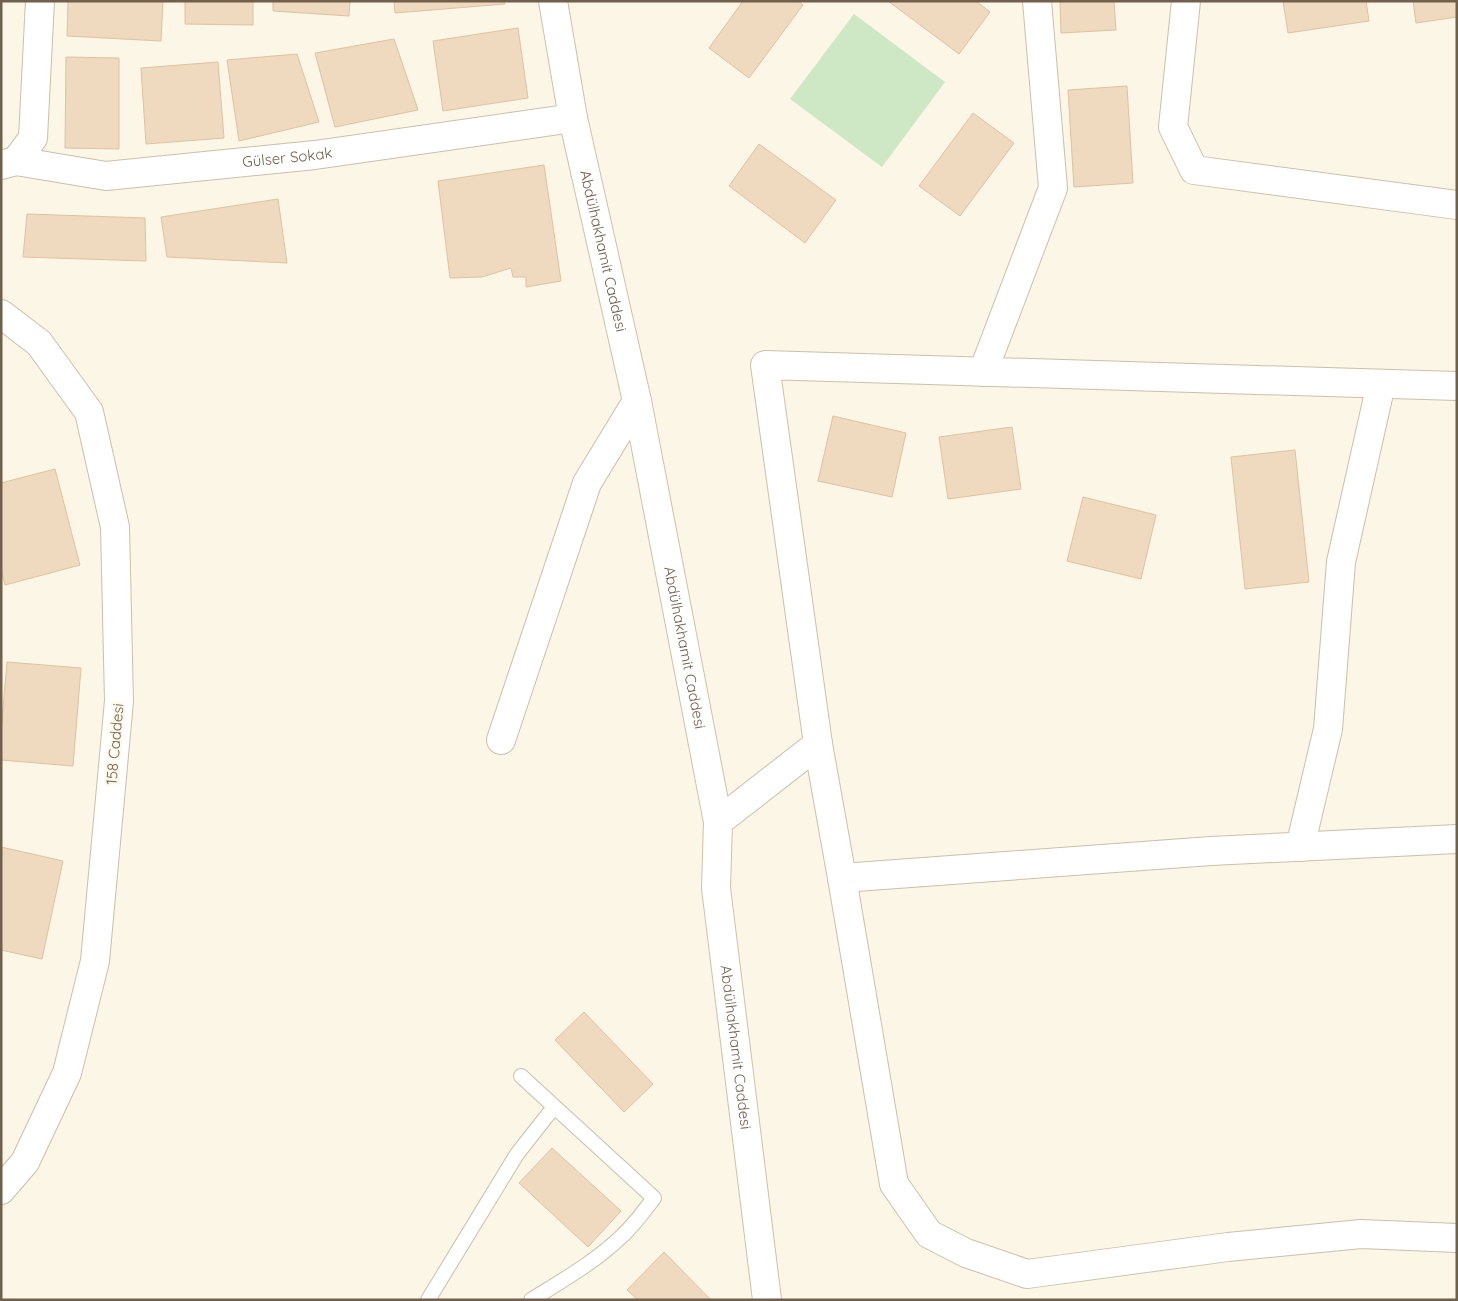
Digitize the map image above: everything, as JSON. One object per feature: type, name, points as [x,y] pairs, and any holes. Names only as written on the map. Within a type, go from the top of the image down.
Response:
[{"type":"street","points":[[9,163],[34,138],[40,1]]},
{"type":"street","name":"Abdülhakhamit Caddesi","points":[[553,1],[573,118],[637,401],[718,822],[716,888],[767,1300]]},
{"type":"street","points":[[983,372],[1053,188],[1037,1]]},
{"type":"street","points":[[1186,1],[1173,127],[1194,170],[1457,205]]},
{"type":"street","name":"Gülser Sokak","points":[[9,163],[106,176],[315,155],[573,118]]},
{"type":"street","name":"158 Caddesi","points":[[1,314],[39,343],[89,412],[115,527],[119,701],[96,960],[67,1073],[26,1162],[1,1190]]},
{"type":"street","points":[[1457,386],[765,365],[818,744],[894,1184],[930,1234],[966,1253],[1027,1274],[1228,1247],[1361,1234],[1457,1238]]},
{"type":"street","points":[[1300,847],[1328,729],[1341,562],[1381,384]]},
{"type":"street","points":[[501,740],[587,483],[637,401]]},
{"type":"street","points":[[718,822],[818,744]]},
{"type":"street","points":[[842,878],[1212,851],[1457,840]]},
{"type":"lane","points":[[521,1076],[654,1198],[624,1235],[606,1251],[589,1264],[531,1300]]},
{"type":"lane","points":[[428,1300],[517,1154],[554,1107]]},
{"type":"green space","points":[[854,14],[945,82],[882,167],[790,99]]},
{"type":"building","points":[[68,1],[163,1],[161,41],[67,36]]},
{"type":"building","points":[[185,1],[253,1],[253,25],[185,24]]},
{"type":"building","points":[[273,1],[350,1],[349,16],[273,11]]},
{"type":"building","points":[[394,1],[504,1],[505,4],[395,13]]},
{"type":"building","points":[[743,1],[798,1],[803,5],[749,78],[709,48]]},
{"type":"building","points":[[888,1],[976,1],[990,12],[959,54]]},
{"type":"building","points":[[1060,1],[1114,1],[1116,30],[1061,33]]},
{"type":"building","points":[[1283,1],[1366,1],[1369,21],[1288,33]]},
{"type":"building","points":[[1413,1],[1457,1],[1457,17],[1416,23]]},
{"type":"building","points":[[518,28],[528,98],[443,111],[433,41]]},
{"type":"building","points":[[394,39],[418,110],[335,127],[315,53]]},
{"type":"building","points":[[297,54],[319,122],[239,141],[227,60]]},
{"type":"building","points":[[66,57],[119,58],[119,149],[65,148]]},
{"type":"building","points":[[218,62],[224,138],[146,144],[141,68]]},
{"type":"building","points":[[1127,86],[1133,183],[1074,187],[1068,90]]},
{"type":"building","points":[[973,113],[1014,143],[960,216],[919,186]]},
{"type":"building","points":[[759,144],[836,200],[805,243],[729,186]]},
{"type":"building","points":[[544,165],[561,281],[526,287],[526,277],[513,277],[511,268],[482,277],[450,278],[438,181]]},
{"type":"building","points":[[278,199],[287,263],[167,257],[161,217]]},
{"type":"building","points":[[27,214],[145,218],[146,261],[23,257]]},
{"type":"building","points":[[833,416],[906,433],[892,497],[818,481]]},
{"type":"building","points":[[1012,427],[1021,489],[948,499],[939,437]]},
{"type":"building","points":[[1295,450],[1309,582],[1245,589],[1231,457]]},
{"type":"building","points":[[55,469],[80,565],[5,585],[1,570],[1,483]]},
{"type":"building","points":[[1083,497],[1156,515],[1141,579],[1067,561]]},
{"type":"building","points":[[7,662],[81,668],[73,766],[1,760],[1,732]]},
{"type":"building","points":[[1,847],[63,861],[42,959],[1,950]]},
{"type":"building","points":[[584,1012],[653,1084],[624,1112],[555,1040]]},
{"type":"building","points":[[552,1148],[621,1211],[588,1247],[519,1183]]},
{"type":"building","points":[[664,1252],[711,1300],[638,1300],[627,1290]]}]
